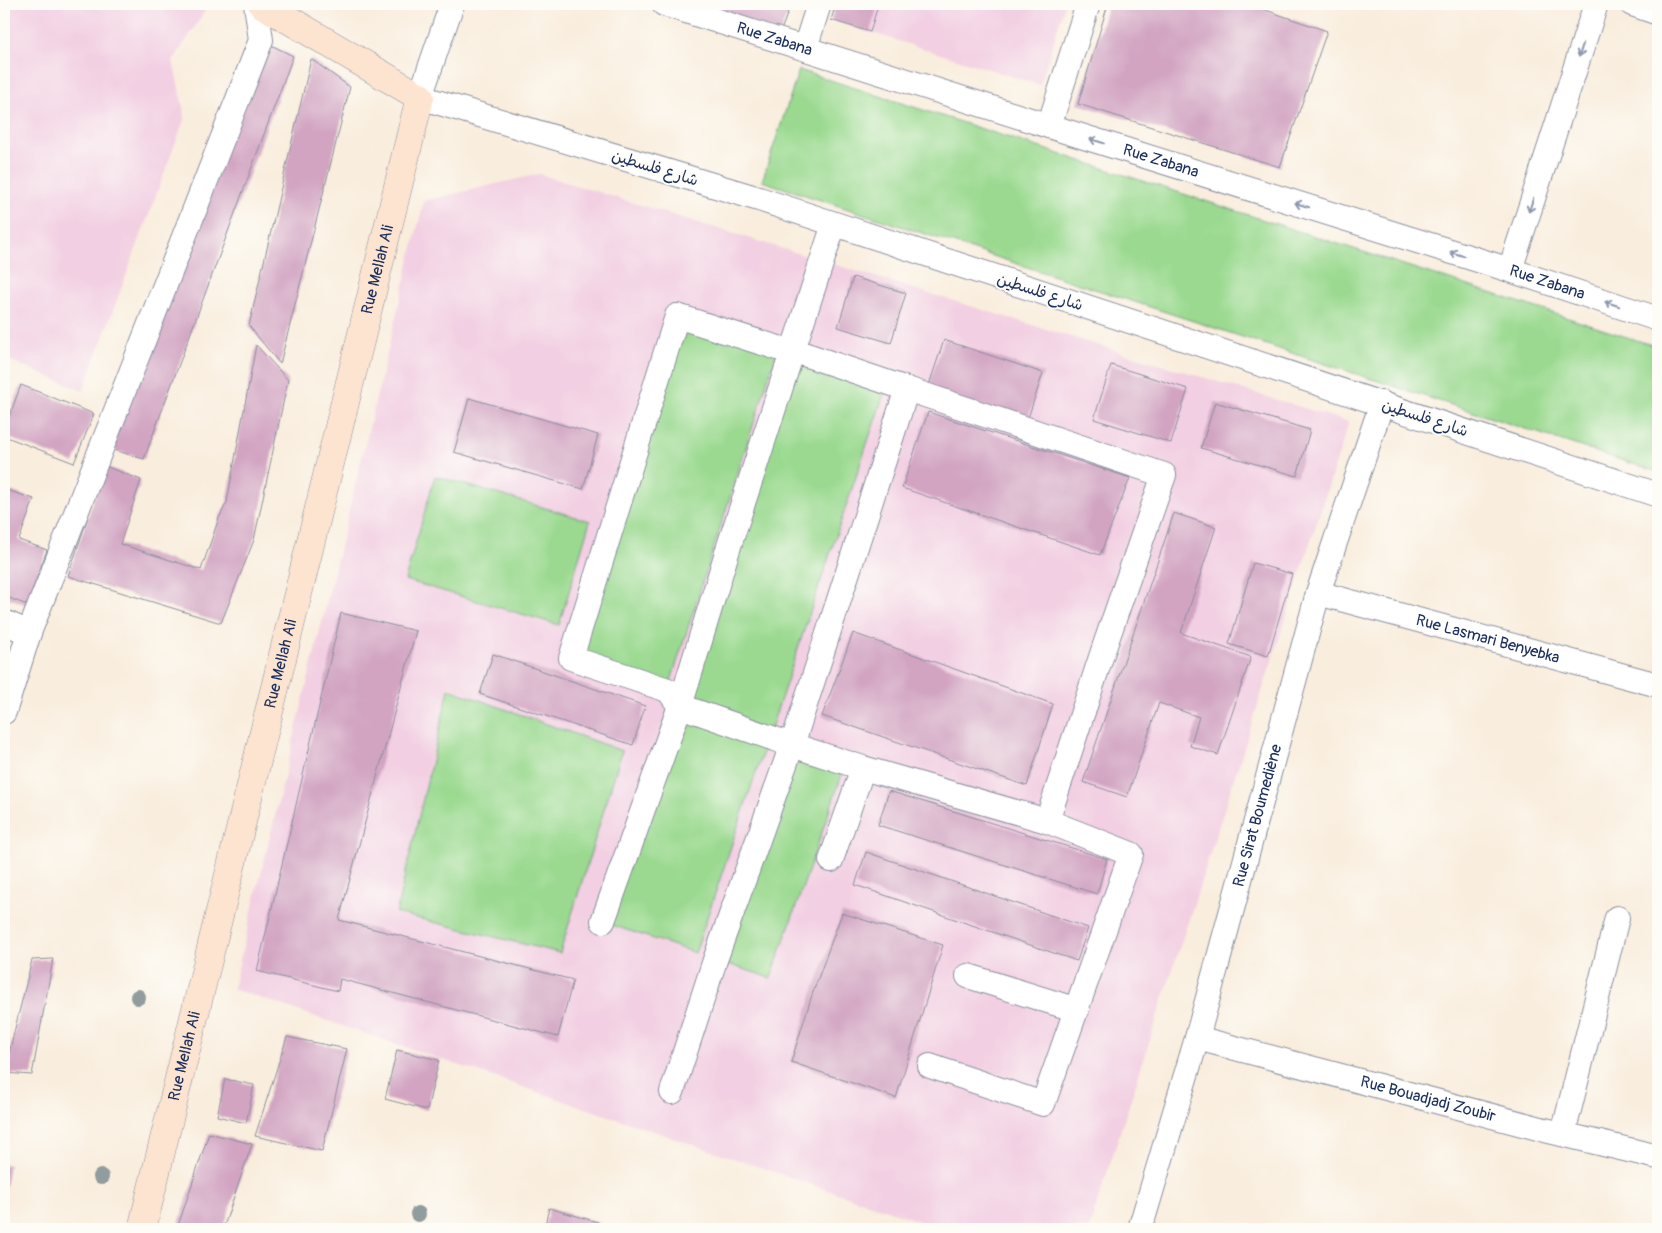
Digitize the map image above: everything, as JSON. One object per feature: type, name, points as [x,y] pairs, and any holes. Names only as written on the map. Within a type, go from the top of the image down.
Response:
[{"type":"main road","points":[[262,4],[420,97]]},
{"type":"main road","name":"Rue Mellah Ali","points":[[142,1229],[420,97]]},
{"type":"street","points":[[4,712],[29,633],[261,40],[256,4]]},
{"type":"street","points":[[420,97],[452,4]]},
{"type":"street","name":"Rue Zabana","points":[[664,4],[1510,270],[1658,319]]},
{"type":"street","points":[[805,48],[820,4]]},
{"type":"street","points":[[1049,126],[1088,4]]},
{"type":"street","points":[[1510,270],[1596,4]]},
{"type":"street","points":[[1632,4],[1658,13]]},
{"type":"street","name":"شارع فلسطين","points":[[420,97],[759,199],[1658,495]]},
{"type":"street","points":[[603,922],[680,706],[792,350],[834,224]]},
{"type":"street","points":[[930,1066],[1043,1104],[1131,854],[1047,821],[863,768],[680,706],[668,690],[571,658],[677,316],[778,348],[792,350],[1164,475],[1047,821]]},
{"type":"street","points":[[672,1092],[716,960],[792,745],[907,389]]},
{"type":"street","name":"Rue Sirat Boumediène","points":[[1140,1229],[1197,1038],[1318,593],[1382,403]]},
{"type":"street","name":"Rue Lasmari Benyebka","points":[[1318,593],[1658,685]]},
{"type":"street","points":[[4,622],[29,633]]},
{"type":"street","points":[[831,860],[863,768]]},
{"type":"street","points":[[1563,1134],[1617,918]]},
{"type":"street","points":[[968,976],[1077,1010]]},
{"type":"street","name":"Rue Bouadjadj Zoubir","points":[[1197,1038],[1658,1157]]},
{"type":"shaded area","points":[[4,4],[198,4],[205,11],[173,61],[185,117],[83,391],[4,358]]},
{"type":"shaded area","points":[[836,4],[1065,4],[1040,85],[831,20]]},
{"type":"shaded area","points":[[539,174],[1349,422],[1089,1229],[943,1229],[233,989],[424,201]]},
{"type":"green space","points":[[799,70],[1658,347],[1658,472],[762,181]]},
{"type":"green space","points":[[677,316],[778,348],[668,690],[571,658]]},
{"type":"green space","points":[[792,350],[888,382],[695,953],[603,922]]},
{"type":"green space","points":[[435,476],[590,521],[559,625],[405,580]]},
{"type":"green space","points":[[449,689],[622,751],[560,953],[396,913]]},
{"type":"green space","points":[[792,745],[846,763],[771,978],[715,960]]},
{"type":"building","points":[[699,4],[791,4],[780,33]]},
{"type":"building","points":[[836,4],[878,5],[870,32],[831,20]]},
{"type":"building","points":[[1108,4],[1248,4],[1327,31],[1280,167],[1078,104]]},
{"type":"building","points":[[261,40],[293,56],[144,459],[101,446]]},
{"type":"building","points":[[311,59],[350,87],[280,364],[249,326]]},
{"type":"building","points":[[853,277],[906,293],[891,343],[838,327]]},
{"type":"building","points":[[944,340],[1043,373],[1026,424],[927,391]]},
{"type":"building","points":[[256,345],[288,380],[254,540],[221,623],[68,576],[105,466],[141,480],[120,544],[201,570],[219,518],[227,502]]},
{"type":"building","points":[[1111,365],[1188,389],[1171,443],[1094,419]]},
{"type":"building","points":[[21,385],[94,414],[74,463],[4,436],[4,430]]},
{"type":"building","points":[[469,398],[598,435],[583,489],[454,452]]},
{"type":"building","points":[[1215,402],[1310,430],[1297,476],[1201,448]]},
{"type":"building","points":[[928,412],[1130,478],[1100,555],[902,488]]},
{"type":"building","points":[[4,489],[34,499],[19,540],[47,550],[27,605],[4,596]]},
{"type":"building","points":[[1174,513],[1216,527],[1181,633],[1251,657],[1218,755],[1190,746],[1199,717],[1159,703],[1127,797],[1083,782]]},
{"type":"building","points":[[1253,563],[1292,574],[1268,656],[1229,644]]},
{"type":"building","points":[[341,613],[416,631],[339,920],[573,980],[558,1037],[340,979],[338,991],[257,971]]},
{"type":"building","points":[[853,633],[1053,704],[1027,786],[822,716]]},
{"type":"building","points":[[493,654],[645,706],[633,745],[480,694]]},
{"type":"building","points":[[889,791],[1107,859],[1097,894],[878,825]]},
{"type":"building","points":[[866,852],[1088,928],[1077,961],[855,885]]},
{"type":"building","points":[[842,913],[943,945],[896,1098],[791,1062],[812,995]]},
{"type":"building","points":[[53,959],[32,1075],[4,1073],[32,960]]},
{"type":"building","points":[[287,1037],[347,1049],[322,1151],[255,1136]]},
{"type":"building","points":[[397,1050],[439,1060],[427,1110],[385,1099]]},
{"type":"building","points":[[225,1079],[254,1085],[246,1123],[217,1116]]},
{"type":"building","points":[[209,1133],[252,1144],[223,1229],[177,1229]]},
{"type":"building","points":[[4,1164],[9,1165],[5,1188],[4,1188]]},
{"type":"building","points":[[549,1208],[598,1222],[596,1229],[544,1229]]}]
